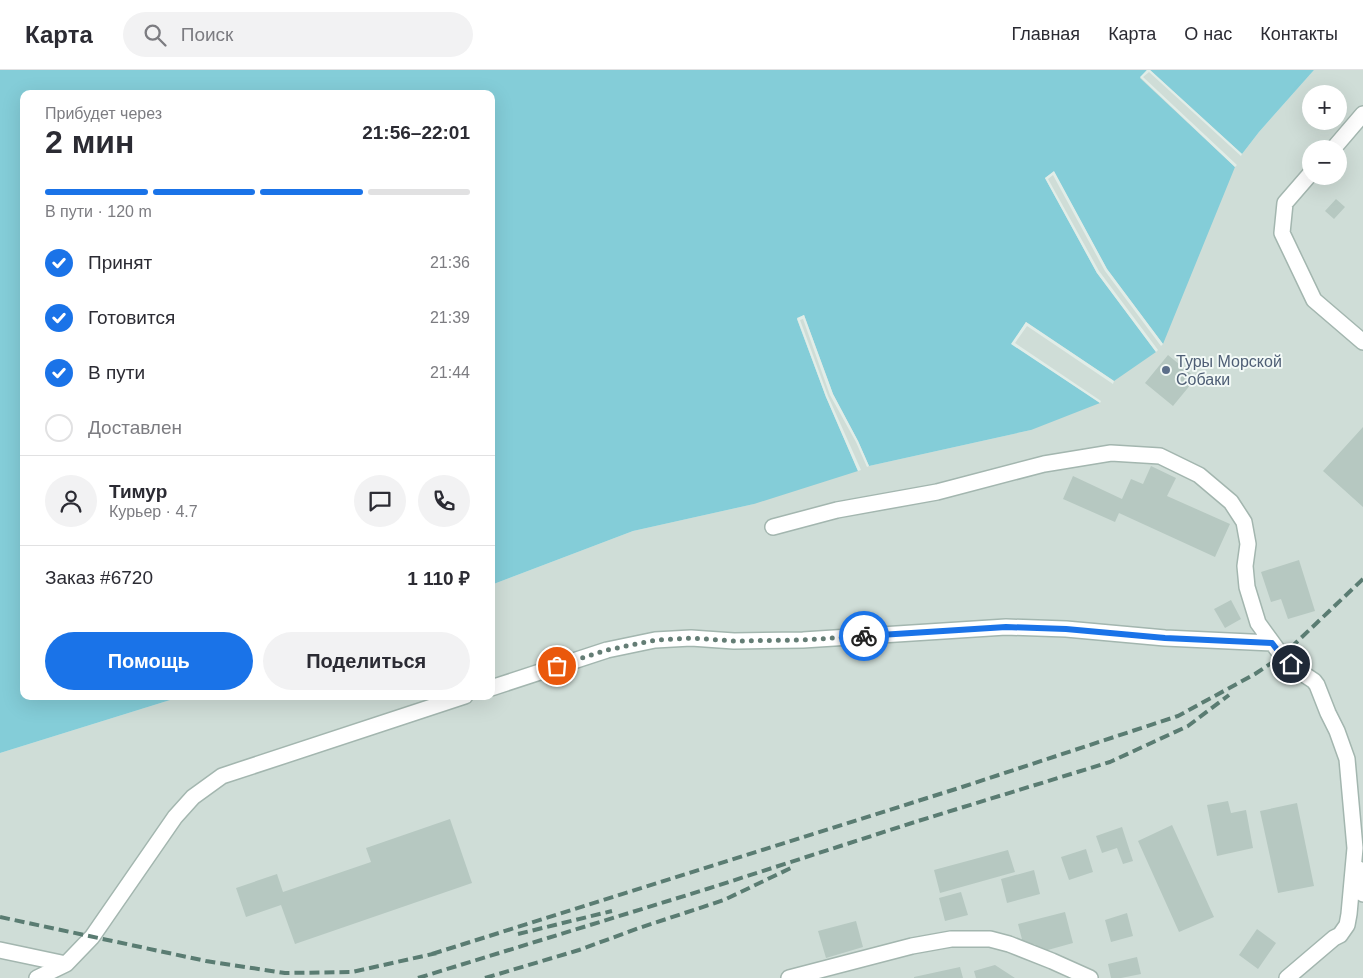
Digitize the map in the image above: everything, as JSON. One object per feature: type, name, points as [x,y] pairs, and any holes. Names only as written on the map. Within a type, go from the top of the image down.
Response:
[{"type":"lane","points":[[1341,140],[1363,114]]},
{"type":"lane","points":[[1302,183],[1285,203],[1282,233],[1314,300],[1363,342]]},
{"type":"lane","points":[[773,527],[837,510],[937,492],[1044,464],[1111,453],[1160,456],[1199,476],[1230,502],[1244,522],[1248,544],[1245,566],[1247,587],[1258,623],[1282,656],[1317,685],[1337,731],[1346,759],[1355,848],[1363,894]]},
{"type":"lane","points":[[495,687],[607,650],[656,640],[691,638],[734,641],[803,640],[1006,627],[1066,629],[1165,638],[1272,643]]},
{"type":"lane","points":[[37,978],[66,964],[92,936],[175,817],[193,797],[222,776],[453,700]]},
{"type":"lane","points":[[1287,978],[1340,934],[1347,925],[1355,848]]},
{"type":"lane","points":[[789,978],[912,946],[952,939],[990,939],[1010,944],[1090,978]]},
{"type":"lane","points":[[0,950],[66,964]]},
{"type":"shaded area","points":[[1147,70],[1150,70],[1242,154],[1314,70],[1363,70],[1363,978],[0,978],[0,753],[170,700],[495,700],[495,583],[633,531],[754,504],[826,397],[797,318],[804,315],[869,466],[1031,430],[1011,344],[1026,322],[1097,273],[1045,178]]},
{"type":"water","points":[[0,70],[1147,70],[1140,78],[1235,167],[1163,344],[1107,269],[1054,172],[1045,178],[1097,273],[1156,352],[1114,381],[1026,322],[1012,344],[1100,403],[1031,430],[869,466],[833,394],[804,315],[797,319],[826,397],[858,471],[754,504],[633,531],[495,583],[495,90],[20,90],[20,700],[170,700],[0,753]]},
{"type":"water","points":[[1150,70],[1314,70],[1242,154]]},
{"type":"pier","points":[[1147,70],[1150,70],[1242,154],[1241,156],[1149,72],[1143,77],[1237,165],[1235,167],[1140,77]]},
{"type":"pier","points":[[1054,171],[1107,269],[1163,344],[1161,346],[1105,271],[1053,175],[1048,179],[1099,271],[1158,350],[1156,352],[1097,273],[1045,178]]},
{"type":"pier","points":[[804,315],[833,394],[869,466],[867,467],[856,442],[830,395],[803,319],[800,320],[828,396],[861,470],[858,471],[826,397],[797,318]]},
{"type":"pier","points":[[1026,322],[1114,381],[1113,384],[1027,326],[1015,343],[1101,401],[1100,403],[1011,344]]},
{"type":"building","points":[[1336,199],[1345,207],[1334,219],[1325,211]]},
{"type":"building","points":[[1168,355],[1196,378],[1173,406],[1145,383]]},
{"type":"building","points":[[1363,427],[1363,507],[1323,471]]},
{"type":"building","points":[[1151,466],[1176,478],[1167,496],[1230,524],[1215,557],[1119,513],[1115,522],[1063,499],[1073,476],[1122,499],[1131,479],[1143,484]]},
{"type":"building","points":[[1299,560],[1315,611],[1288,619],[1281,599],[1271,602],[1261,572]]},
{"type":"building","points":[[1231,600],[1241,619],[1225,628],[1214,609]]},
{"type":"building","points":[[1228,801],[1231,813],[1246,810],[1253,848],[1217,856],[1207,805]]},
{"type":"building","points":[[1297,803],[1314,886],[1278,893],[1260,811]]},
{"type":"building","points":[[450,819],[472,883],[295,944],[281,905],[246,917],[236,888],[277,874],[283,892],[371,862],[366,848]]},
{"type":"building","points":[[1172,825],[1214,917],[1179,932],[1138,841]]},
{"type":"building","points":[[1122,827],[1133,861],[1123,864],[1117,848],[1102,853],[1096,836]]},
{"type":"building","points":[[1086,849],[1093,872],[1069,880],[1061,857]]},
{"type":"building","points":[[1008,850],[1015,872],[940,893],[934,870]]},
{"type":"building","points":[[1034,870],[1040,894],[1007,903],[1001,879]]},
{"type":"building","points":[[961,892],[968,915],[945,921],[939,898]]},
{"type":"building","points":[[1065,912],[1073,943],[1037,953],[1035,944],[1024,947],[1018,924]]},
{"type":"building","points":[[1127,913],[1133,936],[1111,942],[1105,920]]},
{"type":"building","points":[[856,921],[863,947],[826,958],[818,931]]},
{"type":"building","points":[[1257,929],[1276,943],[1258,969],[1239,955]]},
{"type":"building","points":[[1137,957],[1141,974],[1111,978],[1108,964]]},
{"type":"building","points":[[995,965],[1015,978],[976,978],[974,971]]},
{"type":"building","points":[[960,967],[963,978],[914,978],[914,977]]},
{"type":"railway","points":[[432,954],[959,788],[1178,716],[1255,674],[1282,656],[1363,579]]},
{"type":"railway","points":[[418,978],[1110,762],[1188,726],[1229,695]]},
{"type":"railway","points":[[485,978],[579,950],[724,900],[793,867]]},
{"type":"railway","points":[[518,934],[612,911]]},
{"type":"railway","points":[[0,917],[206,961],[285,973],[352,972],[437,953]]},
{"type":"way so far","points":[[557,666],[607,650],[656,640],[691,638],[734,641],[803,640],[864,636]]},
{"type":"place","name":"Туры Морской Собаки","points":[[1166,370]]},
{"type":"route","points":[[864,636],[1006,627],[1066,629],[1165,638],[1272,643],[1291,664]]}]
